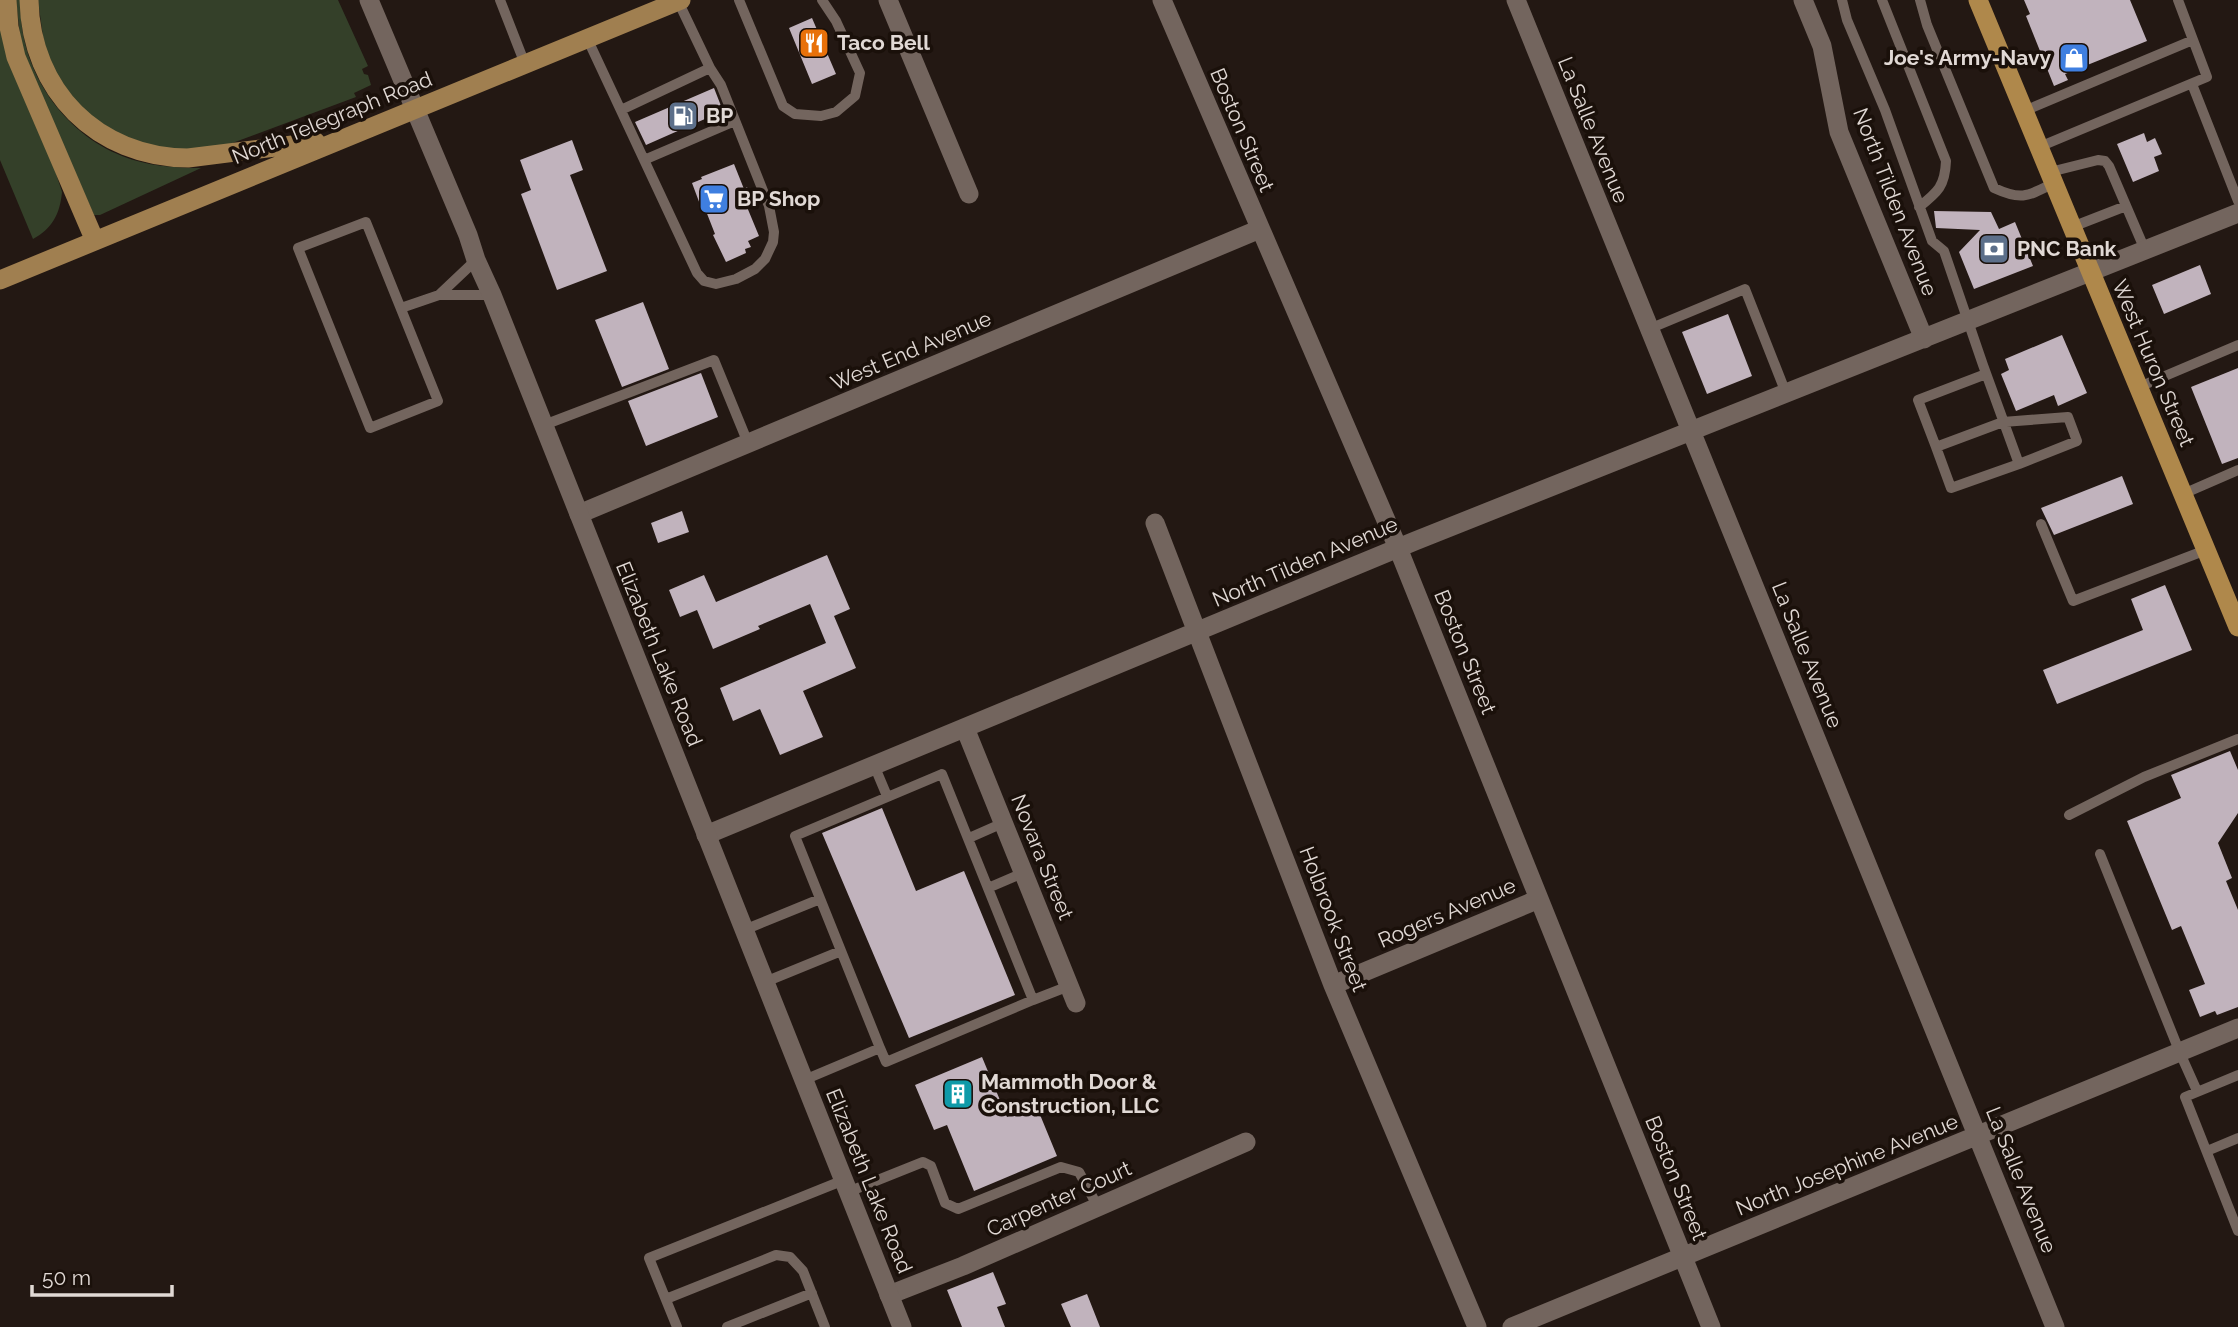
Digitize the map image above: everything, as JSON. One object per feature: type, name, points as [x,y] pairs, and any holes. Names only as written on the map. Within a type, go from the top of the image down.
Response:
[{"type":"highway","name":"West Huron Street","points":[[1979,0],[2238,627]]},
{"type":"main road","points":[[7,0],[9,27],[16,57],[95,241]]},
{"type":"main road","points":[[29,0],[34,43],[46,73],[79,117],[112,140],[139,152],[168,158],[188,158],[341,139]]},
{"type":"main road","name":"North Telegraph Road","points":[[0,279],[679,1]]},
{"type":"street","name":"Elizabeth Lake Road","points":[[369,0],[468,235],[902,1327]]},
{"type":"street","points":[[888,0],[969,194]]},
{"type":"street","name":"Boston Street","points":[[1161,0],[1398,548],[1711,1327]]},
{"type":"street","name":"North Tilden Avenue","points":[[1803,0],[1822,46],[1839,132],[1924,339]]},
{"type":"street","name":"La Salle Avenue","points":[[1521,1],[1649,328],[2055,1327]]},
{"type":"street","name":"North Tilden Avenue","points":[[706,835],[1398,548],[2238,213]]},
{"type":"street","name":"West End Avenue","points":[[579,514],[1260,229]]},
{"type":"street","name":"Holbrook Street","points":[[1155,523],[1333,985],[1477,1327]]},
{"type":"street","name":"Novara Street","points":[[965,728],[1072,994]]},
{"type":"street","name":"Rogers Avenue","points":[[1333,985],[1539,899]]},
{"type":"street","name":"North Josephine Avenue","points":[[1512,1327],[2238,1028]]},
{"type":"street","name":"Carpenter Court","points":[[889,1295],[963,1266],[1246,1142]]},
{"type":"lane","points":[[500,0],[525,64]]},
{"type":"lane","points":[[739,0],[783,106],[795,114],[821,116],[836,112],[855,96],[860,73],[836,21],[822,0]]},
{"type":"lane","points":[[1842,0],[1847,20],[1885,110],[1932,242],[1944,251],[2019,464]]},
{"type":"lane","points":[[1882,0],[1946,161],[1945,177],[1937,192],[1919,207]]},
{"type":"lane","points":[[1920,0],[1927,24],[1994,188],[2010,196],[2027,196],[2052,178],[2098,160],[2105,161],[2146,250]]},
{"type":"lane","points":[[2039,147],[2207,78],[2178,0]]},
{"type":"lane","points":[[587,38],[696,273],[704,281],[716,284],[736,279],[765,260],[773,242],[774,232],[769,206],[721,85],[710,68],[679,1]]},
{"type":"lane","points":[[2024,111],[2193,40]]},
{"type":"lane","points":[[621,110],[710,68]]},
{"type":"lane","points":[[2192,84],[2238,201]]},
{"type":"lane","points":[[644,160],[735,121]]},
{"type":"lane","points":[[2072,227],[2126,206]]},
{"type":"lane","points":[[366,222],[401,309],[439,401],[370,428],[298,248],[366,222]]},
{"type":"lane","points":[[439,295],[476,260]]},
{"type":"lane","points":[[1649,328],[1745,289],[1786,393]]},
{"type":"lane","points":[[401,309],[439,295],[492,295]]},
{"type":"lane","points":[[2139,387],[2238,345]]},
{"type":"lane","points":[[544,425],[714,360],[748,443]]},
{"type":"lane","points":[[1936,447],[2003,422],[2068,417],[2077,441],[1951,488],[1918,400],[1986,374]]},
{"type":"lane","points":[[2183,494],[2238,470]]},
{"type":"lane","points":[[2041,524],[2073,601],[2206,550]]},
{"type":"lane","points":[[2069,815],[2144,777],[2238,739]]},
{"type":"lane","points":[[874,765],[887,796]]},
{"type":"lane","points":[[1033,1000],[942,774],[794,836],[886,1062],[1033,1000],[1072,994]]},
{"type":"lane","points":[[969,838],[1003,822]]},
{"type":"lane","points":[[2100,854],[2197,1091]]},
{"type":"lane","points":[[988,888],[1023,873]]},
{"type":"lane","points":[[744,930],[820,899]]},
{"type":"lane","points":[[765,982],[841,951]]},
{"type":"lane","points":[[804,1080],[880,1048]]},
{"type":"lane","points":[[2238,1075],[2186,1097],[2238,1231]]},
{"type":"lane","points":[[2207,1151],[2238,1138]]},
{"type":"lane","points":[[677,1327],[649,1258],[846,1186],[923,1162],[931,1166],[945,1203],[958,1209],[1061,1167],[1079,1172],[1098,1207]]},
{"type":"lane","points":[[666,1299],[776,1255],[790,1257],[803,1270],[825,1327]]},
{"type":"lane","points":[[727,1327],[812,1293]]},
{"type":"green space","points":[[0,0],[62,192],[54,220],[45,231],[33,239],[0,160]]},
{"type":"green space","points":[[16,0],[21,0],[22,25],[35,72],[47,94],[80,131],[100,145],[131,159],[161,166],[201,168],[100,215],[94,215],[22,53]]},
{"type":"green space","points":[[38,0],[338,0],[368,66],[362,69],[364,74],[368,75],[371,85],[354,93],[356,97],[227,145],[180,153],[127,139],[84,112],[52,69],[44,44]]},
{"type":"building","name":"Joe's Army-Navy","points":[[2024,0],[2130,0],[2147,41],[2065,74],[2068,80],[2054,86],[2026,16],[2030,14]]},
{"type":"building","points":[[812,18],[836,74],[812,84],[789,28]]},
{"type":"building","points":[[714,88],[723,111],[646,145],[635,122]]},
{"type":"building","points":[[2144,133],[2147,142],[2155,138],[2162,154],[2154,157],[2159,171],[2133,182],[2117,144]]},
{"type":"building","points":[[572,140],[583,170],[570,175],[607,271],[557,290],[521,194],[531,190],[520,160]]},
{"type":"building","points":[[734,164],[744,189],[747,187],[754,204],[747,207],[759,236],[748,241],[751,247],[745,249],[746,253],[726,262],[692,183]]},
{"type":"building","name":"PNC Bank","points":[[1934,211],[1991,212],[1999,229],[2015,222],[2033,266],[1974,289],[1959,252],[1980,230],[1936,228]]},
{"type":"building","points":[[2200,265],[2211,294],[2164,314],[2152,285]]},
{"type":"building","points":[[643,302],[669,369],[622,387],[595,320]]},
{"type":"building","points":[[1728,314],[1752,376],[1707,394],[1682,332]]},
{"type":"building","points":[[2062,335],[2087,393],[2058,406],[2054,395],[2016,411],[2001,374],[2009,370],[2005,359]]},
{"type":"building","points":[[2238,368],[2238,458],[2222,464],[2191,387]]},
{"type":"building","points":[[701,373],[718,417],[646,446],[628,401]]},
{"type":"building","points":[[2122,476],[2133,504],[2054,535],[2041,508]]},
{"type":"building","points":[[682,511],[689,532],[658,543],[651,523]]},
{"type":"building","points":[[827,555],[850,609],[834,616],[856,668],[803,691],[823,737],[780,755],[760,709],[733,721],[720,688],[826,643],[810,604],[713,649],[697,610],[680,617],[669,590],[704,575],[716,602]]},
{"type":"building","points":[[2165,585],[2192,650],[2057,704],[2043,670],[2143,630],[2131,599]]},
{"type":"building","points":[[2230,751],[2238,770],[2238,813],[2218,843],[2232,878],[2226,881],[2238,910],[2238,1007],[2217,1015],[2215,1011],[2200,1017],[2189,990],[2205,984],[2181,926],[2172,930],[2127,821],[2181,798],[2171,775]]},
{"type":"building","points":[[882,808],[916,891],[964,871],[1015,995],[909,1038],[822,833]]},
{"type":"building","points":[[982,1057],[1007,1117],[1036,1105],[1057,1156],[974,1191],[947,1125],[934,1130],[915,1085]]},
{"type":"building","points":[[993,1272],[1006,1304],[997,1307],[1005,1327],[962,1327],[947,1290]]},
{"type":"building","points":[[1087,1294],[1100,1327],[1071,1327],[1061,1304]]},
{"type":"place","name":"Taco Bell","points":[[814,43]]},
{"type":"place","name":"Joe's Army-Navy","points":[[2074,58]]},
{"type":"place","name":"BP","points":[[683,116]]},
{"type":"place","name":"BP Shop","points":[[714,199]]},
{"type":"place","name":"PNC Bank","points":[[1994,249]]},
{"type":"place","name":"Mammoth Door & Construction, LLC","points":[[958,1094]]}]
